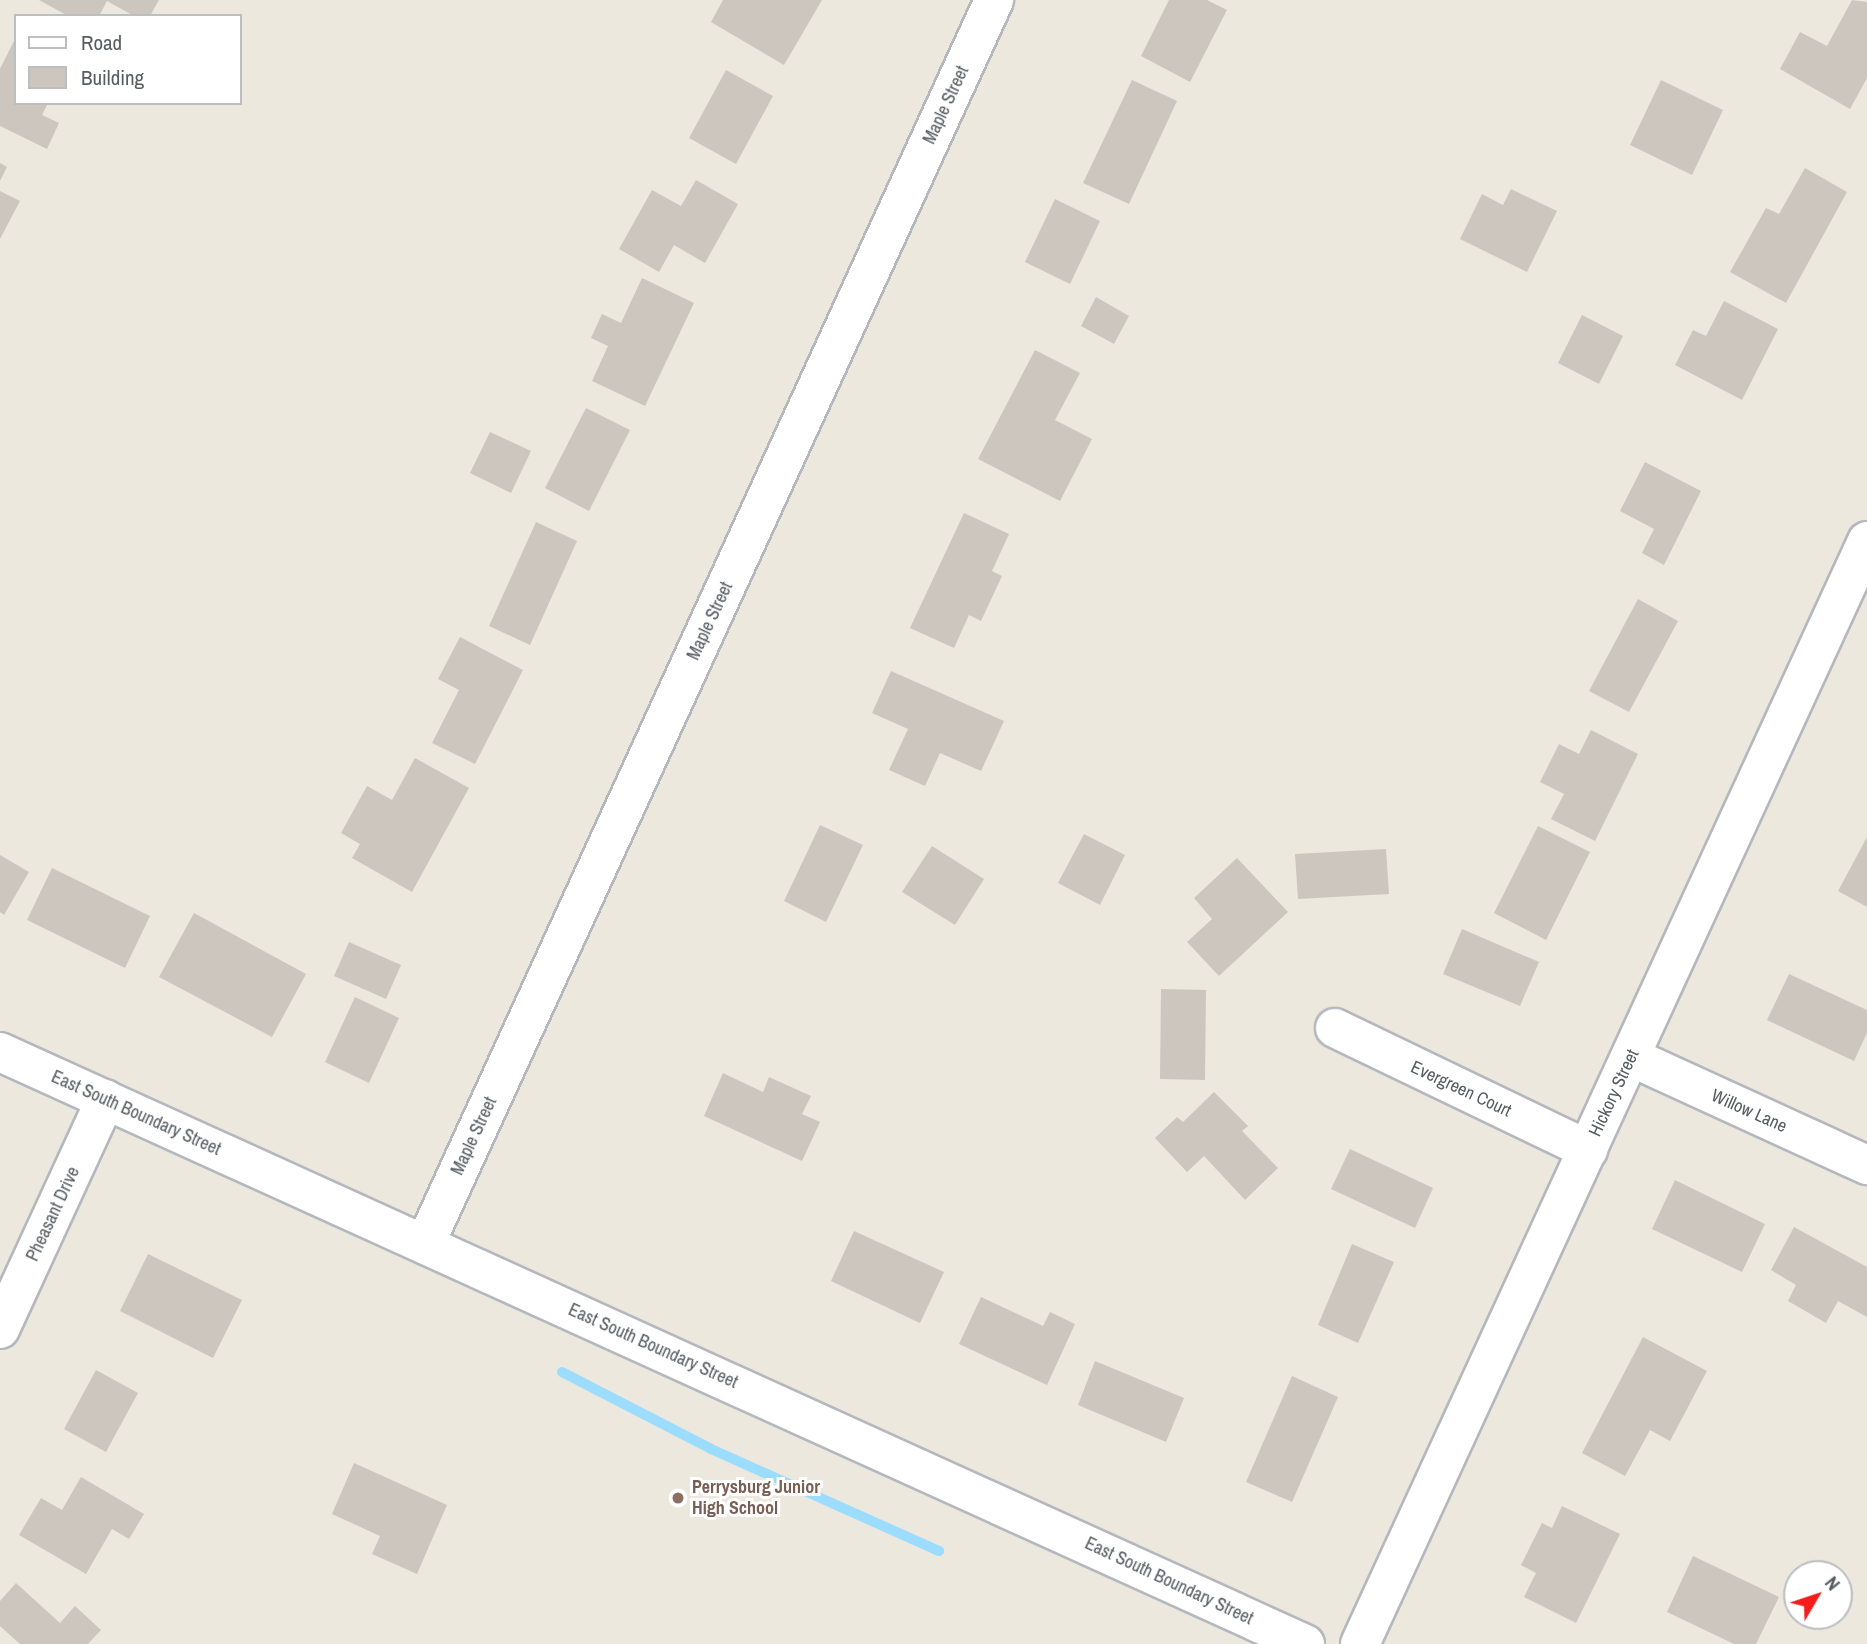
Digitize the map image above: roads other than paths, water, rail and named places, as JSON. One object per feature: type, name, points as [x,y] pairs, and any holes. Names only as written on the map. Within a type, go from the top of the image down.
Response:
[{"type":"street","name":"Maple Street","points":[[426,1242],[994,0]]},
{"type":"street","name":"Hickory Street","points":[[1360,1644],[1867,541]]},
{"type":"street","name":"Evergreen Court","points":[[1335,1028],[1588,1150]]},
{"type":"street","name":"East South Boundary Street","points":[[0,1052],[426,1242],[1305,1644]]},
{"type":"street","name":"Willow Lane","points":[[1631,1057],[1867,1165]]},
{"type":"street","name":"Pheasant Drive","points":[[0,1329],[106,1099]]},
{"type":"waterway","points":[[562,1372],[711,1449],[939,1551]]},
{"type":"place","name":"Perrysburg Junior High School","points":[[678,1498]]}]
